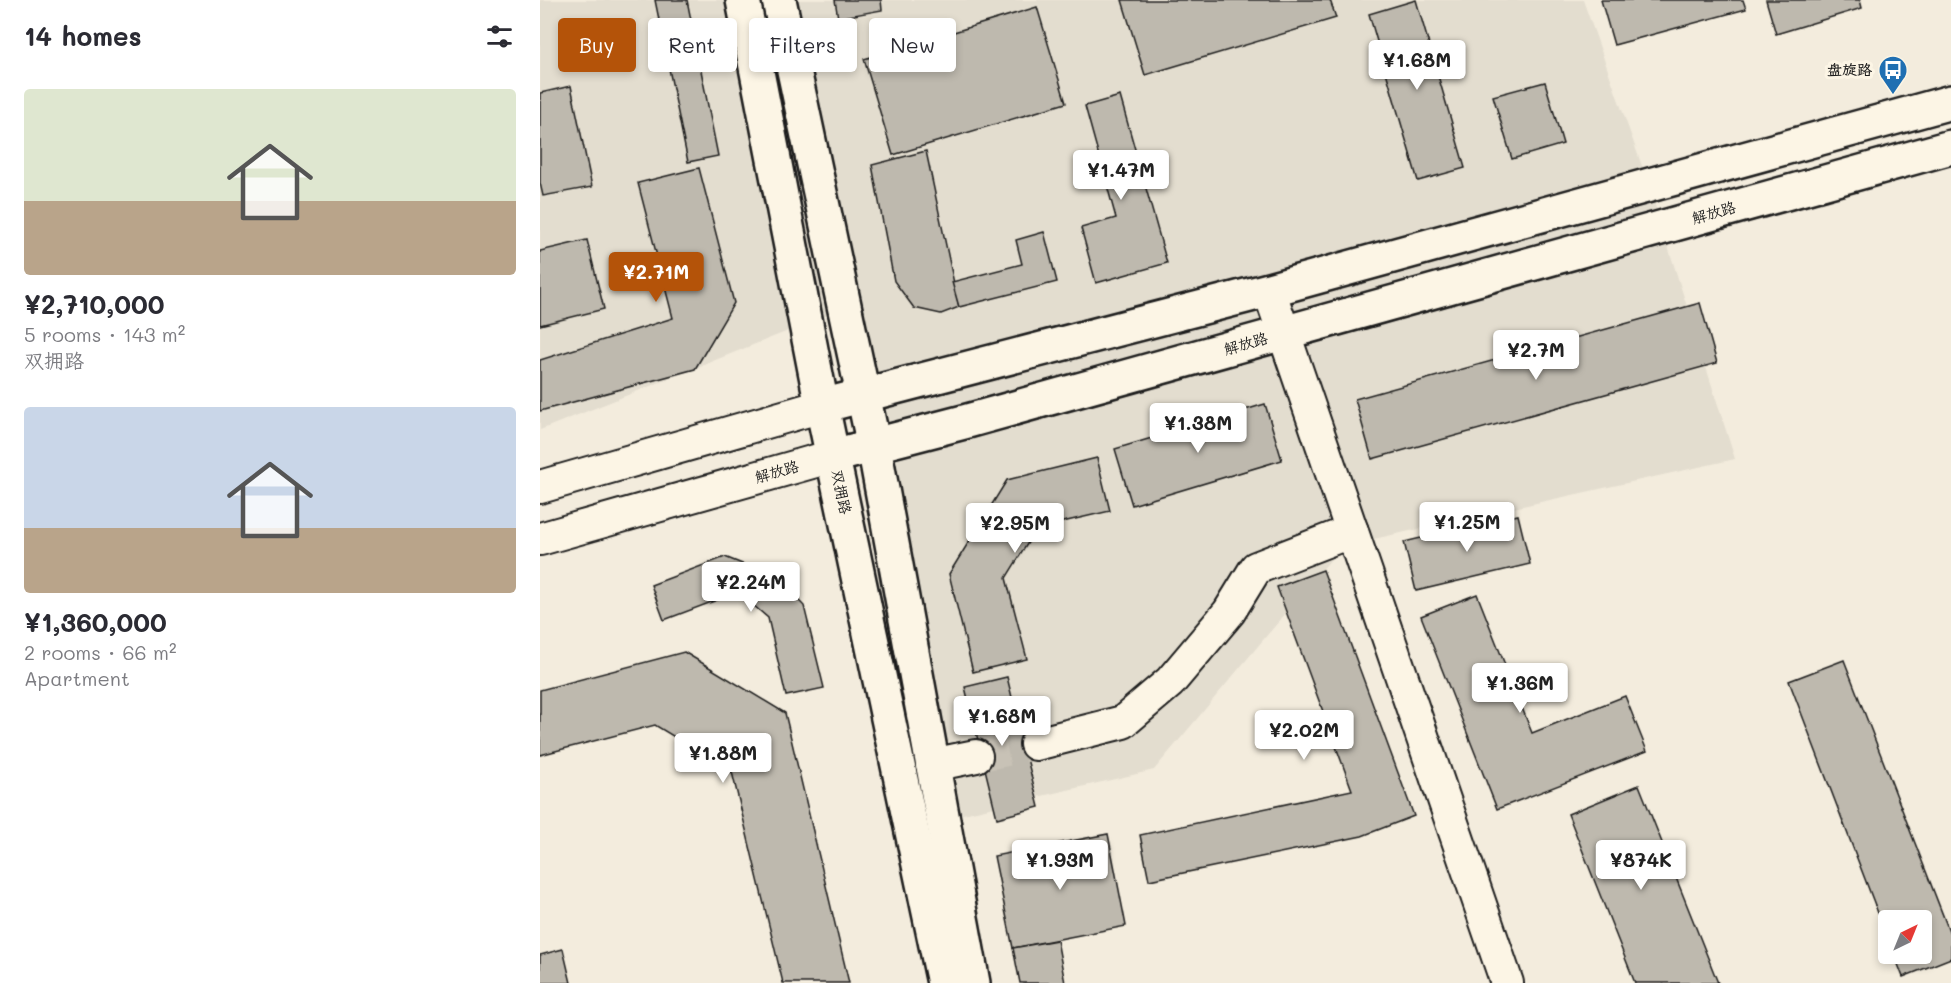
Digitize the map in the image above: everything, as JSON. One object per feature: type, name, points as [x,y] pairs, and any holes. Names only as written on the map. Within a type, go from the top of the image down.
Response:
[{"type":"main road","name":"双拥路","points":[[743,0],[822,406],[944,983]]},
{"type":"main road","points":[[779,0],[874,446],[973,983]]},
{"type":"main road","points":[[822,406],[1269,290],[1951,102]]},
{"type":"main road","name":"解放路","points":[[833,456],[1951,147]]},
{"type":"street","points":[[1269,290],[1507,983]]},
{"type":"street","points":[[540,487],[822,406]]},
{"type":"street","name":"解放路","points":[[540,539],[833,456]]},
{"type":"street","points":[[1036,744],[1123,722],[1170,682],[1229,612],[1256,568],[1352,531]]},
{"type":"street","points":[[932,765],[975,756]]},
{"type":"shaded area","points":[[540,0],[1583,0],[1648,183],[1735,459],[1342,546],[1154,770],[959,815],[853,305],[540,430]]},
{"type":"building","points":[[655,0],[687,0],[691,18],[659,18]]},
{"type":"building","points":[[835,0],[881,0],[882,10],[838,18]]},
{"type":"building","points":[[1122,0],[1330,0],[1336,18],[1145,75]]},
{"type":"building","points":[[1416,0],[1465,168],[1418,181],[1369,14]]},
{"type":"building","points":[[1601,0],[1743,0],[1746,9],[1614,45]]},
{"type":"building","points":[[1766,0],[1860,0],[1862,8],[1776,34]]},
{"type":"building","points":[[1037,7],[1066,103],[893,155],[864,59],[869,57],[869,72],[956,72],[956,31]]},
{"type":"building","points":[[670,72],[701,72],[718,156],[688,162]]},
{"type":"building","points":[[1545,82],[1563,144],[1512,159],[1493,96]]},
{"type":"building","points":[[571,86],[592,187],[543,196],[540,183],[540,93]]},
{"type":"building","points":[[1120,96],[1167,263],[1096,283],[1081,228],[1116,218],[1085,106]]},
{"type":"building","points":[[926,151],[959,307],[941,314],[914,308],[894,281],[872,165]]},
{"type":"building","points":[[699,168],[734,303],[695,369],[540,411],[540,360],[673,318],[638,183]]},
{"type":"building","points":[[1044,232],[1057,282],[959,307],[952,282],[1022,264],[1016,240]]},
{"type":"building","points":[[587,240],[604,309],[540,325],[540,251]]},
{"type":"building","points":[[1700,303],[1717,363],[1372,459],[1355,399]]},
{"type":"building","points":[[1265,404],[1282,460],[1132,505],[1115,449]]},
{"type":"building","points":[[1097,458],[1110,511],[1037,528],[1006,578],[1027,659],[973,672],[949,574],[1007,480]]},
{"type":"building","points":[[1518,515],[1530,564],[1416,591],[1404,542]]},
{"type":"building","points":[[725,557],[777,578],[804,606],[824,688],[786,696],[768,618],[738,592],[664,620],[651,585]]},
{"type":"building","points":[[1323,570],[1414,816],[1362,836],[1149,880],[1140,835],[1352,790],[1277,587]]},
{"type":"building","points":[[1477,594],[1532,733],[1625,696],[1647,751],[1497,809],[1421,616]]},
{"type":"building","points":[[684,652],[785,713],[849,983],[783,983],[732,772],[655,725],[540,755],[540,690]]},
{"type":"building","points":[[1844,660],[1951,936],[1951,958],[1903,977],[1898,964],[1932,964],[1932,910],[1878,910],[1878,913],[1789,681]]},
{"type":"building","points":[[1007,677],[1039,807],[997,818],[965,687]]},
{"type":"building","points":[[1639,785],[1718,983],[1635,983],[1568,814]]},
{"type":"building","points":[[1108,834],[1126,926],[1013,948],[994,856]]},
{"type":"building","points":[[1057,940],[1065,983],[1020,983],[1013,948]]},
{"type":"building","points":[[563,949],[571,983],[540,983],[540,955]]},
{"type":"tunnel","points":[[976,756],[1036,744]]},
{"type":"place","name":"盘旋路","points":[[1893,96]]}]
